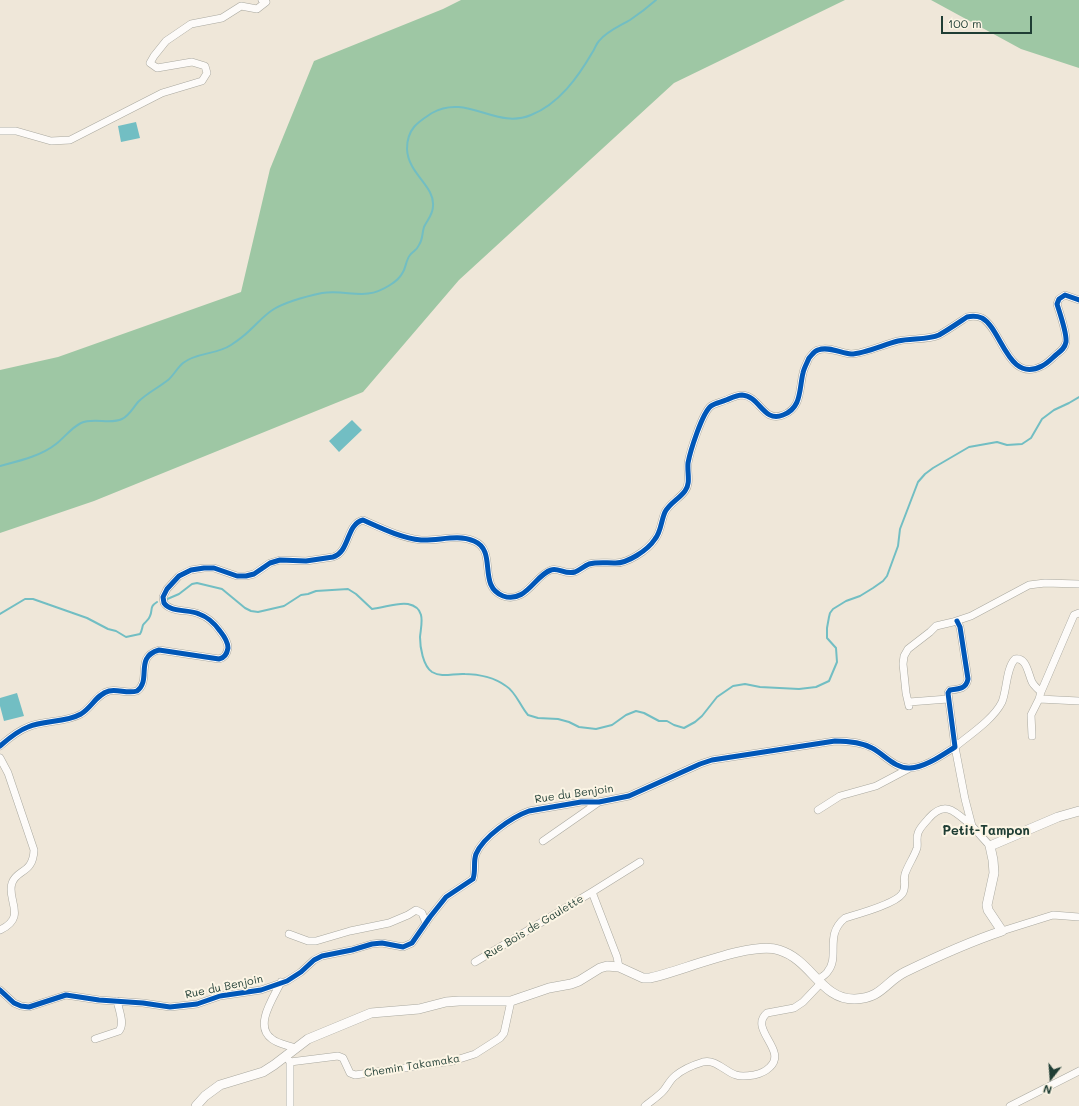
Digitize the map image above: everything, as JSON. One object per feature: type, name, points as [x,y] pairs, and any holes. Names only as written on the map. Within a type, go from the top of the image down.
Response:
[{"type":"street","points":[[0,131],[16,131],[51,141],[70,140],[162,93],[202,81],[207,73],[205,66],[192,62],[157,68],[150,63],[166,41],[191,24],[222,18],[241,6],[257,9],[266,2],[262,0]]},
{"type":"street","points":[[0,746],[14,735],[28,727],[80,714],[90,708],[97,698],[103,693],[111,691],[136,691],[142,684],[146,659],[149,654],[154,651],[159,650],[219,659],[224,657],[228,646],[224,636],[213,623],[199,613],[170,608],[164,603],[163,597],[167,589],[179,576],[191,570],[214,568],[237,576],[246,576],[254,574],[270,563],[280,560],[306,561],[333,557],[341,551],[355,524],[362,520],[390,531],[422,540],[460,538],[476,542],[483,547],[486,554],[488,562],[488,577],[492,587],[497,593],[504,596],[518,596],[525,592],[550,570],[556,569],[568,573],[575,572],[586,565],[596,563],[614,564],[623,562],[649,547],[657,537],[665,513],[670,505],[686,489],[688,484],[688,462],[705,414],[711,406],[743,395],[754,400],[768,415],[777,417],[783,416],[791,411],[797,404],[803,372],[807,362],[816,351],[824,349],[852,354],[898,340],[930,338],[938,335],[967,317],[972,316],[977,316],[987,322],[1012,361],[1023,367],[1035,368],[1043,366],[1064,347],[1066,337],[1057,304],[1058,299],[1065,296],[1079,300]]},
{"type":"street","points":[[948,699],[909,704],[906,693],[903,664],[904,656],[908,649],[936,626],[971,616],[1029,585],[1044,583],[1079,584]]},
{"type":"street","points":[[1032,736],[1031,715],[1074,615],[1079,613]]},
{"type":"street","points":[[957,621],[960,627],[968,679],[964,687],[950,690],[948,693],[948,699],[964,799],[972,826]]},
{"type":"street","points":[[818,810],[840,796],[876,786],[910,768],[924,764],[955,747],[998,709],[1005,694],[1011,665],[1015,658],[1020,658],[1024,662],[1033,684],[1040,695],[1079,701]]},
{"type":"street","name":"Rue du Benjoin","points":[[0,990],[14,1004],[29,1007],[37,1006],[66,995],[143,1003],[170,1008],[197,1004],[220,996],[261,990],[287,981],[314,960],[322,956],[372,944],[382,943],[403,947],[412,943],[437,907],[446,897],[473,879],[476,854],[480,846],[490,835],[529,810],[582,802],[599,802],[629,796],[712,760],[835,742],[854,743],[870,747],[896,765],[910,768]]},
{"type":"street","points":[[0,758],[3,761],[8,774],[34,850],[32,863],[14,879],[12,883],[11,890],[15,913],[10,922],[0,930]]},
{"type":"street","name":"Rue du Benjoin","points":[[543,841],[599,802]]},
{"type":"street","points":[[645,1106],[664,1090],[676,1075],[687,1068],[703,1062],[712,1062],[738,1076],[756,1075],[770,1067],[776,1058],[776,1054],[763,1030],[762,1019],[767,1013],[794,1008],[829,971],[832,962],[835,932],[840,922],[846,918],[894,901],[902,894],[905,885],[905,874],[917,847],[916,839],[922,825],[935,812],[945,808],[955,812],[972,826],[990,846],[994,873],[987,905],[988,910],[1002,931]]},
{"type":"street","points":[[990,846],[1079,811]]},
{"type":"street","name":"Rue Bois de Gaulette","points":[[475,962],[640,862]]},
{"type":"street","name":"Rue Bois de Gaulette","points":[[592,892],[617,957],[619,967]]},
{"type":"street","points":[[289,934],[308,941],[316,941],[350,931],[389,923],[416,910],[422,912],[426,923]]},
{"type":"street","points":[[196,1106],[220,1085],[263,1072],[288,1059],[295,1048],[317,1034],[371,1013],[413,1010],[446,1002],[511,1001],[549,988],[571,984],[579,981],[600,968],[607,966],[619,967],[636,976],[650,978],[761,948],[770,948],[788,953],[796,958],[834,995],[843,998],[867,998],[876,995],[903,973],[970,942],[1053,915],[1079,917]]},
{"type":"street","name":"Rue du Benjoin","points":[[281,982],[265,1016],[264,1028],[270,1038],[295,1048]]},
{"type":"street","points":[[95,1039],[119,1031],[122,1028],[118,1001]]},
{"type":"street","name":"Chemin Takamaka","points":[[288,1059],[338,1056],[343,1058],[350,1073],[355,1075],[453,1061],[475,1054],[500,1038],[504,1033],[511,1001]]},
{"type":"street","points":[[288,1059],[290,1106]]},
{"type":"street","points":[[1010,1106],[1079,1071]]},
{"type":"green space","points":[[461,0],[845,0],[674,83],[459,280],[363,392],[94,501],[0,533],[0,370],[58,357],[241,292],[270,169],[314,61],[443,9]]},
{"type":"green space","points":[[931,0],[1079,0],[1079,68],[1021,49]]},
{"type":"water","points":[[136,122],[140,138],[121,142],[118,126]]},
{"type":"water","points":[[352,420],[362,430],[339,452],[329,441]]},
{"type":"water","points":[[17,693],[24,716],[4,721],[0,706],[0,698]]},
{"type":"waterway","points":[[0,466],[30,458],[44,452],[56,444],[74,427],[86,421],[117,421],[124,418],[138,402],[168,380],[188,359],[231,345],[245,335],[267,314],[279,306],[322,293],[372,293],[394,283],[402,274],[409,257],[420,243],[424,227],[433,209],[430,192],[416,173],[408,158],[408,140],[412,129],[432,113],[445,108],[457,107],[506,118],[518,118],[531,115],[541,110],[567,89],[602,37],[633,18],[656,0]]},
{"type":"waterway","points":[[165,600],[179,594],[192,584],[197,583],[222,589],[245,608],[258,612],[284,606],[301,595],[316,591],[348,589],[356,594],[372,609],[399,604],[414,606],[418,609],[422,618],[420,637],[424,661],[432,672],[440,675],[476,675],[497,681],[513,692],[528,715],[538,718],[558,719],[579,727],[596,729],[612,725],[626,715],[636,711],[644,713],[659,721],[667,721],[684,728],[695,722],[702,716],[717,697],[733,686],[745,684],[760,687],[799,689],[816,687],[829,681],[837,662],[836,648],[827,638],[830,613],[833,609],[846,601],[860,596],[873,588],[887,576],[898,546],[900,529],[918,482],[925,474],[969,447],[997,442],[1007,445],[1022,444],[1031,438],[1042,419],[1054,410],[1079,397]]},
{"type":"waterway","points":[[0,614],[25,599],[33,599],[87,618],[126,637],[140,634],[143,625],[151,614],[152,607],[157,602]]},
{"type":"cycle path","points":[[0,746],[16,733],[28,727],[41,723],[68,719],[81,714],[101,695],[109,691],[137,691],[143,681],[145,663],[151,653],[159,650],[219,659],[224,657],[228,648],[227,641],[211,621],[195,613],[176,610],[164,603],[163,597],[167,589],[179,576],[191,570],[214,568],[237,576],[246,576],[254,574],[270,563],[280,560],[306,561],[333,557],[342,550],[354,527],[363,520],[391,532],[414,539],[428,540],[461,538],[474,541],[481,546],[485,552],[491,585],[495,591],[503,596],[518,596],[524,593],[540,577],[551,570],[556,569],[571,573],[589,564],[619,563],[637,556],[647,548],[657,536],[665,512],[687,488],[688,463],[694,442],[700,424],[711,406],[742,395],[748,396],[771,415],[783,415],[794,408],[797,403],[804,369],[809,358],[814,352],[826,349],[856,354],[898,341],[935,337],[971,316],[982,318],[989,324],[1013,362],[1021,368],[1030,370],[1042,366],[1064,348],[1066,338],[1057,304],[1059,299],[1065,295],[1079,300]]},
{"type":"cycle path","points":[[0,990],[14,1003],[29,1007],[66,995],[170,1007],[197,1004],[220,996],[261,990],[287,981],[301,972],[314,960],[322,956],[372,944],[382,943],[403,947],[412,943],[446,897],[473,879],[476,854],[485,841],[499,828],[529,811],[581,802],[599,802],[629,796],[712,760],[835,741],[863,744],[895,764],[905,768],[922,765],[934,760],[955,747],[948,693],[950,690],[964,687],[968,679],[960,627],[957,621]]},
{"type":"district","name":"Petit-Tampon","points":[[986,831]]}]
